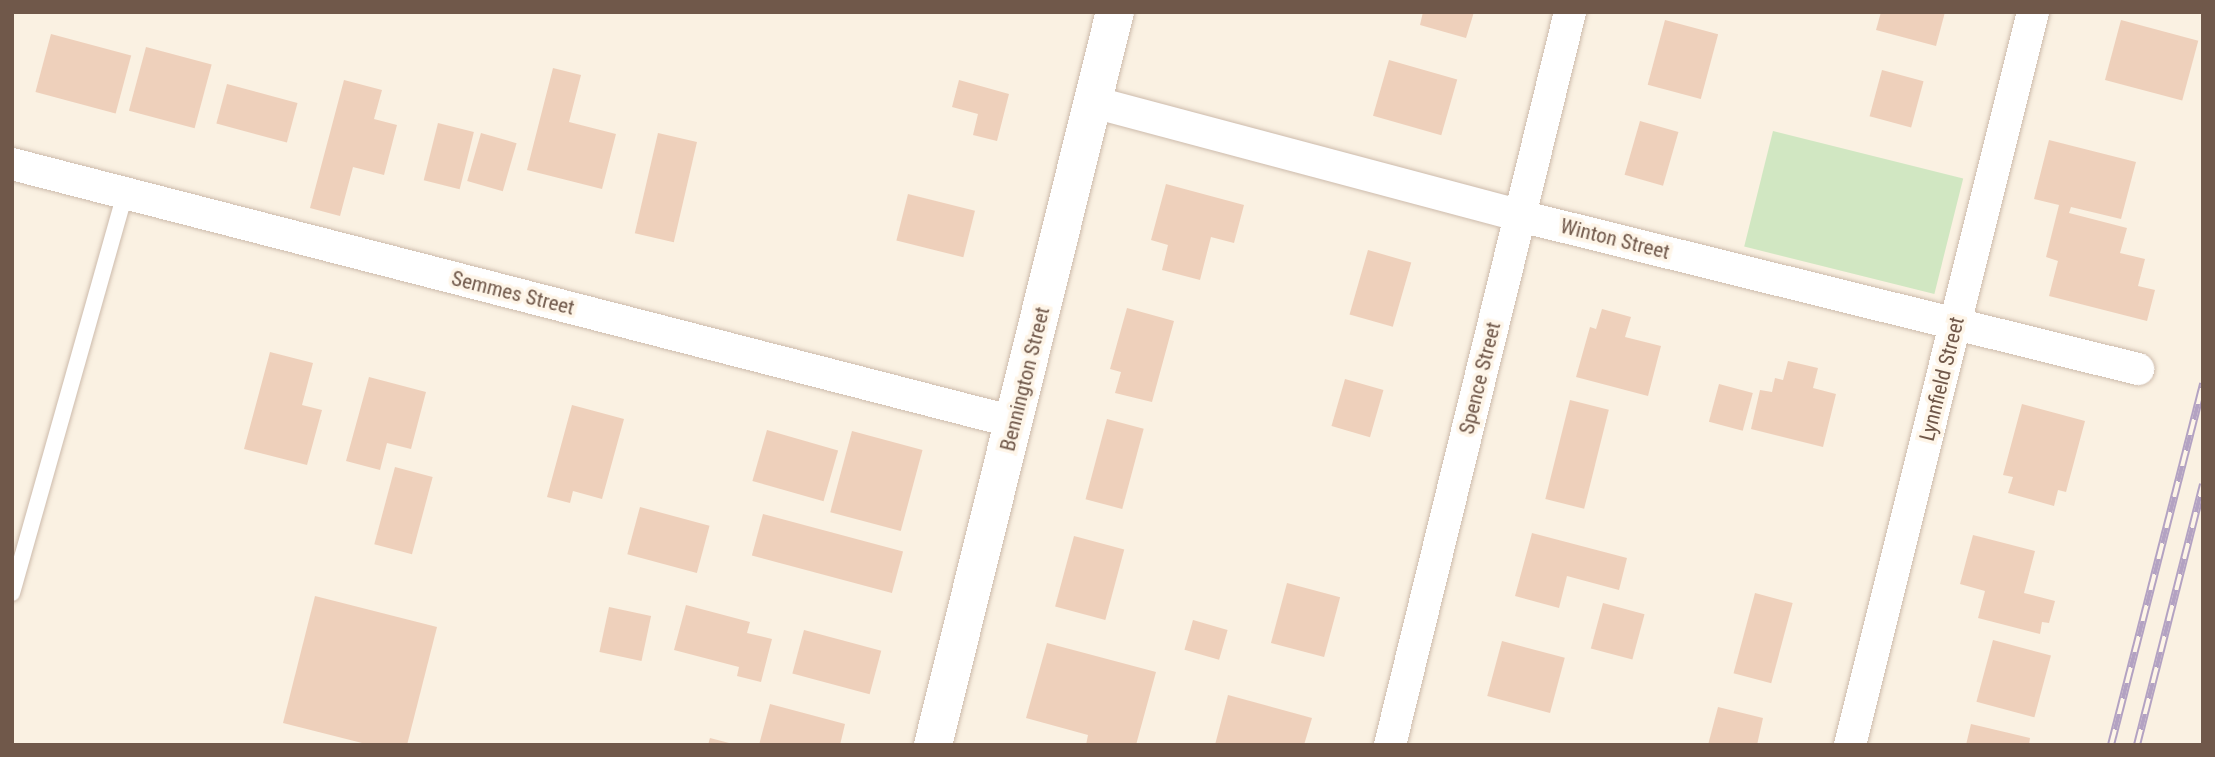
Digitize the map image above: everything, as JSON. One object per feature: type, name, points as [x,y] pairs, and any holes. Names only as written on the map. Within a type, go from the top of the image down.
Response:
[{"type":"street","name":"Bennington Street","points":[[933,745],[1115,12]]},
{"type":"street","name":"Spence Street","points":[[1390,745],[1570,12]]},
{"type":"street","name":"Lynnfield Street","points":[[1850,745],[2033,12]]},
{"type":"street","name":"Winton Street","points":[[1093,102],[1520,216],[2138,369]]},
{"type":"street","name":"Semmes Street","points":[[12,164],[1014,422]]},
{"type":"lane","points":[[12,593],[125,193]]},
{"type":"green space","points":[[1773,131],[1963,178],[1934,294],[1744,246]]},
{"type":"building","points":[[1423,12],[1474,12],[1466,38],[1420,25]]},
{"type":"building","points":[[1881,12],[1945,12],[1936,46],[1876,30]]},
{"type":"building","points":[[1665,20],[1718,34],[1701,99],[1648,85]]},
{"type":"building","points":[[2121,20],[2198,41],[2182,101],[2105,80]]},
{"type":"building","points":[[51,34],[131,55],[116,113],[35,92]]},
{"type":"building","points":[[146,47],[212,65],[195,128],[129,111]]},
{"type":"building","points":[[1389,60],[1457,80],[1441,135],[1373,116]]},
{"type":"building","points":[[553,68],[581,75],[569,122],[616,134],[602,189],[527,170]]},
{"type":"building","points":[[1882,70],[1924,81],[1911,127],[1870,116]]},
{"type":"building","points":[[344,80],[382,90],[374,119],[397,125],[384,175],[353,167],[340,216],[310,208]]},
{"type":"building","points":[[959,80],[1009,94],[997,141],[973,135],[978,114],[952,107]]},
{"type":"building","points":[[227,84],[298,103],[287,142],[216,124]]},
{"type":"building","points":[[1640,121],[1678,132],[1663,186],[1625,175]]},
{"type":"building","points":[[438,123],[474,132],[460,189],[424,180]]},
{"type":"building","points":[[481,133],[517,143],[503,191],[467,181]]},
{"type":"building","points":[[658,133],[697,142],[674,242],[635,233]]},
{"type":"building","points":[[2049,140],[2136,162],[2121,219],[2071,207],[2069,213],[2127,228],[2120,253],[2145,259],[2138,286],[2155,290],[2147,321],[2049,296],[2058,261],[2046,257],[2059,205],[2034,199]]},
{"type":"building","points":[[1166,184],[1244,205],[1234,243],[1211,237],[1200,280],[1162,270],[1168,245],[1151,240]]},
{"type":"building","points":[[908,194],[975,211],[963,257],[896,241]]},
{"type":"building","points":[[1368,250],[1411,262],[1393,327],[1350,314]]},
{"type":"building","points":[[1127,308],[1174,321],[1152,402],[1115,393],[1121,372],[1110,369]]},
{"type":"building","points":[[1602,309],[1631,317],[1625,337],[1661,346],[1648,396],[1576,377],[1590,327],[1596,329]]},
{"type":"building","points":[[270,352],[313,363],[302,405],[322,410],[307,465],[244,449]]},
{"type":"building","points":[[1788,361],[1818,368],[1813,388],[1836,394],[1823,447],[1751,429],[1760,390],[1772,392],[1775,378],[1783,380]]},
{"type":"building","points":[[369,377],[426,392],[411,449],[387,443],[380,470],[346,461]]},
{"type":"building","points":[[1345,379],[1383,390],[1370,437],[1331,426]]},
{"type":"building","points":[[1719,384],[1753,393],[1743,431],[1709,422]]},
{"type":"building","points":[[1570,400],[1609,410],[1584,509],[1545,499]]},
{"type":"building","points":[[2022,404],[2085,421],[2066,492],[2058,490],[2054,506],[2008,493],[2013,477],[2003,475]]},
{"type":"building","points":[[572,405],[624,419],[602,499],[573,491],[570,503],[547,497]]},
{"type":"building","points":[[1107,419],[1144,429],[1122,509],[1086,499]]},
{"type":"building","points":[[767,430],[838,450],[824,501],[752,481]]},
{"type":"building","points":[[852,431],[923,450],[901,531],[830,512]]},
{"type":"building","points":[[395,467],[433,477],[412,554],[374,544]]},
{"type":"building","points":[[640,507],[710,526],[697,573],[627,554]]},
{"type":"building","points":[[763,514],[903,552],[892,593],[752,556]]},
{"type":"building","points":[[1532,533],[1627,558],[1619,590],[1567,576],[1559,608],[1515,596]]},
{"type":"building","points":[[1973,535],[2035,551],[2024,593],[2055,601],[2049,623],[2042,622],[2040,634],[1978,618],[1985,591],[1960,584]]},
{"type":"building","points":[[1074,536],[1124,549],[1105,620],[1055,607]]},
{"type":"building","points":[[1287,583],[1340,597],[1324,657],[1271,643]]},
{"type":"building","points":[[1755,593],[1793,603],[1771,683],[1734,673]]},
{"type":"building","points":[[315,596],[437,627],[407,745],[370,745],[283,723]]},
{"type":"building","points":[[1603,603],[1645,614],[1632,660],[1591,648]]},
{"type":"building","points":[[686,605],[750,622],[747,633],[772,639],[761,682],[737,676],[739,667],[674,650]]},
{"type":"building","points":[[609,607],[651,616],[641,661],[599,652]]},
{"type":"building","points":[[1193,620],[1228,630],[1219,660],[1184,650]]},
{"type":"building","points":[[804,630],[881,651],[870,694],[792,673]]},
{"type":"building","points":[[1993,640],[2051,656],[2034,717],[1976,702]]},
{"type":"building","points":[[1502,641],[1565,658],[1550,713],[1487,696]]},
{"type":"building","points":[[1047,643],[1156,672],[1136,745],[1086,745],[1088,735],[1026,718]]},
{"type":"building","points":[[1228,695],[1312,718],[1304,745],[1215,745]]},
{"type":"building","points":[[770,704],[845,724],[840,745],[759,745]]},
{"type":"building","points":[[1718,707],[1763,718],[1757,745],[1708,745]]},
{"type":"building","points":[[1971,724],[2030,738],[2029,745],[1966,745]]},
{"type":"building","points":[[710,738],[733,744],[733,745],[708,745]]},
{"type":"railway","points":[[2111,745],[2203,384]]},
{"type":"railway","points":[[2137,745],[2203,484]]}]
